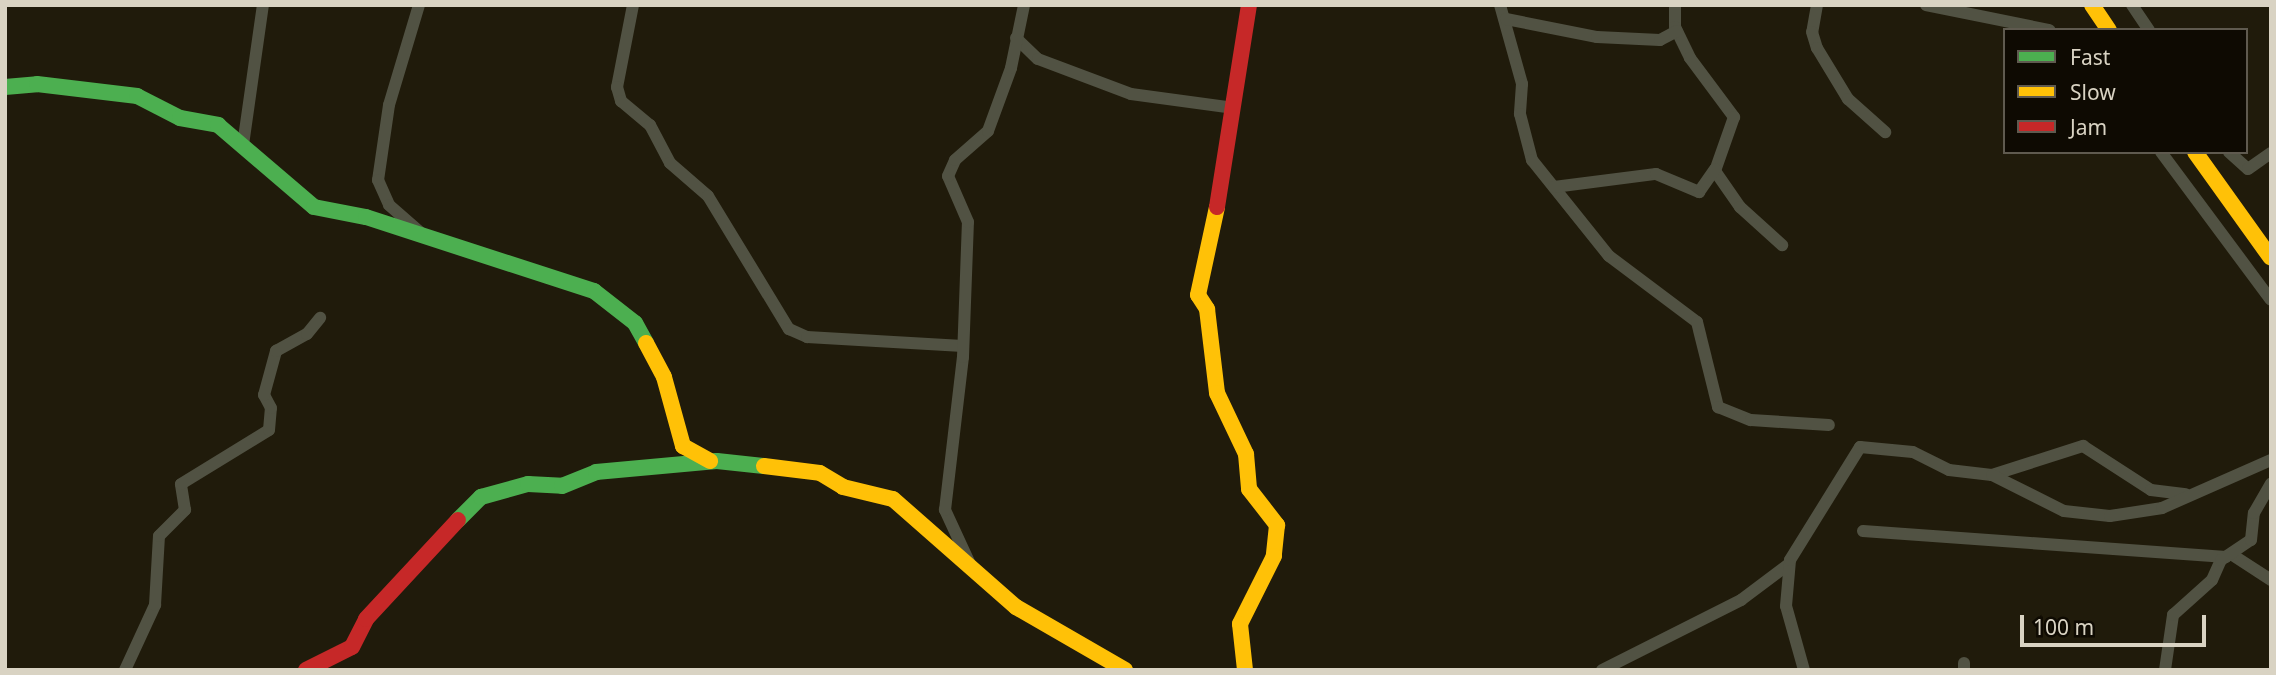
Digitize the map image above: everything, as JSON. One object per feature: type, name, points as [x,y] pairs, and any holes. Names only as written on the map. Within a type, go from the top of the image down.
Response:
[{"type":"main road","points":[[1245,670],[1240,624],[1274,556],[1277,525],[1249,489],[1246,454],[1217,393],[1207,309],[1198,297],[1234,108],[1249,5]]},
{"type":"main road","points":[[2092,5],[2108,28]]},
{"type":"main road","points":[[5,87],[126,93],[180,118],[218,125],[314,207],[423,235],[594,291],[628,316],[664,377],[683,446],[712,462]]},
{"type":"main road","points":[[2196,154],[2271,258]]},
{"type":"main road","points":[[306,670],[352,647],[366,619],[403,575],[481,497],[528,484],[562,486],[596,472],[712,462],[820,473],[843,487],[893,499],[1016,607],[1119,669]]},
{"type":"street","points":[[243,145],[263,5]]},
{"type":"street","points":[[419,5],[390,105],[378,180],[389,205],[423,235]]},
{"type":"street","points":[[633,5],[617,87],[621,101],[650,125],[670,163],[708,196],[789,329],[807,337],[963,346]]},
{"type":"street","points":[[972,569],[945,510],[963,346],[967,213],[947,176],[988,131],[1024,5]]},
{"type":"street","points":[[1500,5],[1522,83],[1524,140],[1554,187],[1609,256],[1697,321],[1722,412],[1829,425]]},
{"type":"street","points":[[1554,187],[1656,174],[1699,192],[1715,169],[1734,117],[1705,85],[1677,31],[1675,5]]},
{"type":"street","points":[[1817,5],[1812,32],[1816,48],[1848,99],[1885,132]]},
{"type":"street","points":[[1926,5],[2039,28]]},
{"type":"street","points":[[2132,5],[2148,28]]},
{"type":"street","points":[[1506,19],[1609,38],[1660,40],[1677,31]]},
{"type":"street","points":[[1016,38],[1038,60],[1131,94],[1234,108]]},
{"type":"street","points":[[2231,154],[2246,169],[2271,153]]},
{"type":"street","points":[[2162,154],[2271,300]]},
{"type":"street","points":[[1715,169],[1740,207],[1782,245]]},
{"type":"street","points":[[125,670],[155,605],[159,536],[185,510],[181,484],[269,430],[264,395],[276,351],[307,334],[320,318]]},
{"type":"street","points":[[1992,475],[2083,446],[2151,490],[2192,494]]},
{"type":"street","points":[[1804,670],[1786,606],[1789,564],[1836,477],[1860,447],[1913,452],[1949,470],[1992,475],[2039,501],[2081,514],[2125,516],[2192,494],[2271,460]]},
{"type":"street","points":[[2165,670],[2173,615],[2211,581],[2228,556],[2251,540],[2254,513],[2271,484]]},
{"type":"street","points":[[1863,531],[2228,556],[2271,580]]},
{"type":"street","points":[[1608,668],[1741,600],[1789,564]]},
{"type":"traffic: fast","points":[[5,87],[37,84],[137,96],[180,118],[218,125],[314,207],[366,217],[594,291],[635,323],[646,343]]},
{"type":"traffic: fast","points":[[458,520],[481,497],[528,484],[562,486],[596,472],[717,461],[764,466]]},
{"type":"traffic: slow","points":[[2092,5],[2108,28]]},
{"type":"traffic: slow","points":[[2196,154],[2271,258]]},
{"type":"traffic: slow","points":[[1217,207],[1198,295],[1207,309],[1217,393],[1246,454],[1249,489],[1277,525],[1274,556],[1240,624],[1245,670]]},
{"type":"traffic: slow","points":[[646,343],[664,377],[683,446],[710,461]]},
{"type":"traffic: slow","points":[[764,466],[820,473],[843,487],[893,499],[1016,607],[1125,670]]},
{"type":"traffic: jam","points":[[1217,207],[1249,5]]},
{"type":"traffic: jam","points":[[306,670],[352,647],[366,619],[458,520]]}]
